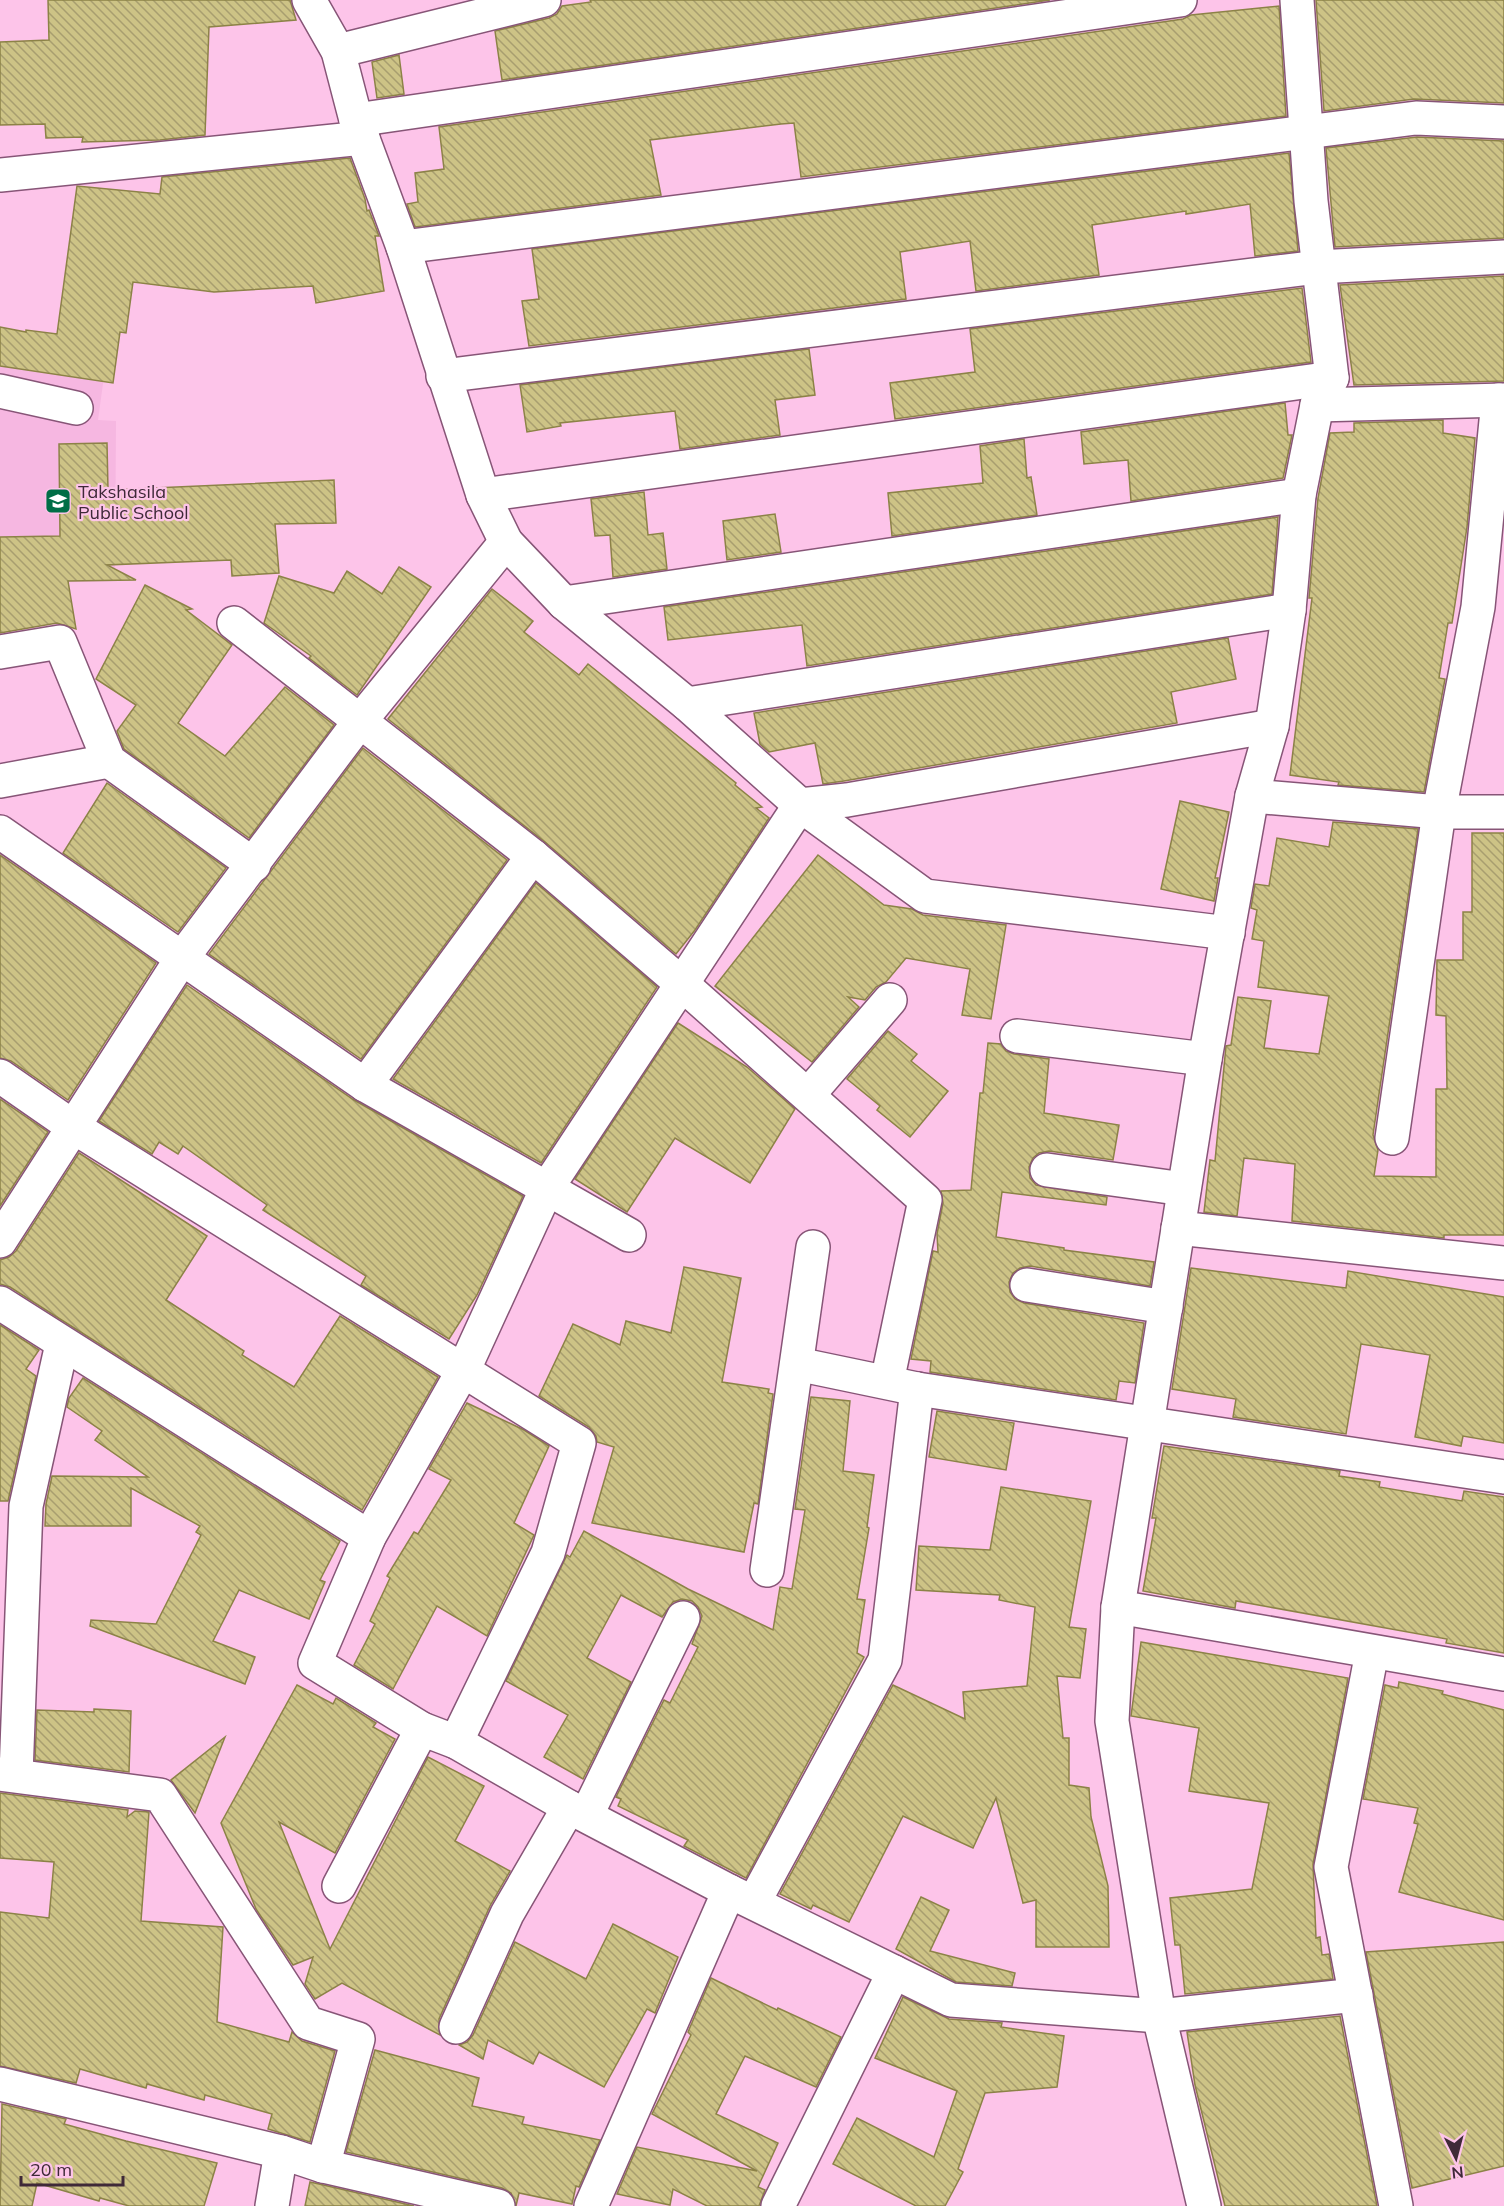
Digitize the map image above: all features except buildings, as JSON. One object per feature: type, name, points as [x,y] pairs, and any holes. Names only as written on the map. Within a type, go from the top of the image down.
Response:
[{"type":"street","points":[[309,0],[338,51],[359,129],[402,247],[483,495],[506,542],[564,603],[687,704],[800,805],[925,896],[1228,933]]},
{"type":"street","points":[[338,51],[544,0]]},
{"type":"street","points":[[0,175],[359,129],[1180,0]]},
{"type":"street","points":[[1204,2206],[1160,2016],[1112,1721],[1118,1607],[1184,1189],[1252,796],[1272,726],[1289,610],[1299,495],[1324,391],[1318,267],[1297,0]]},
{"type":"street","points":[[402,247],[1416,118],[1504,122]]},
{"type":"street","points":[[443,376],[1318,267],[1504,257]]},
{"type":"street","points":[[0,391],[76,408]]},
{"type":"street","points":[[483,495],[1324,391],[1501,400],[1491,607],[1439,812],[1392,1138]]},
{"type":"street","points":[[564,603],[1299,495]]},
{"type":"street","points":[[0,1241],[182,958],[360,721],[506,542]]},
{"type":"street","points":[[687,704],[1289,610]]},
{"type":"street","points":[[234,623],[533,856],[682,984],[925,1200],[902,1386],[885,1660],[741,1897],[594,2205]]},
{"type":"street","points":[[0,652],[60,642],[109,760],[254,865]]},
{"type":"street","points":[[800,805],[847,800],[1272,726]]},
{"type":"street","points":[[0,781],[109,760]]},
{"type":"street","points":[[1252,796],[1439,812],[1504,812]]},
{"type":"street","points":[[800,805],[546,1188],[464,1369],[369,1537],[315,1664],[422,1729],[456,1742],[578,1811],[741,1897],[951,2000],[1160,2016],[1356,1995]]},
{"type":"street","points":[[0,832],[365,1085],[629,1235]]},
{"type":"street","points":[[365,1085],[533,856]]},
{"type":"street","points":[[808,1095],[890,1000]]},
{"type":"street","points":[[1017,1036],[1205,1059]]},
{"type":"street","points":[[0,1076],[72,1126],[579,1443],[548,1553],[456,1742]]},
{"type":"street","points":[[1047,1170],[1184,1189]]},
{"type":"street","points":[[1178,1228],[1504,1263]]},
{"type":"street","points":[[767,1570],[813,1247]]},
{"type":"street","points":[[1027,1285],[1166,1306]]},
{"type":"street","points":[[0,1303],[369,1537]]},
{"type":"street","points":[[62,1344],[26,1506],[8,1774],[160,1795],[308,2023],[358,2038],[323,2166]]},
{"type":"street","points":[[797,1364],[902,1386],[1504,1477]]},
{"type":"street","points":[[1118,1607],[1504,1674]]},
{"type":"street","points":[[456,2026],[507,1914],[578,1811],[683,1618]]},
{"type":"street","points":[[1372,1652],[1331,1867],[1396,2206]]},
{"type":"street","points":[[339,1886],[422,1729]]},
{"type":"street","points":[[778,2206],[894,1972]]},
{"type":"street","points":[[0,2084],[281,2152],[323,2166],[498,2206]]},
{"type":"street","points":[[272,2206],[281,2152]]},
{"type":"shaded area","name":"Takshasila Public School","points":[[0,335],[108,347],[98,420],[116,421],[115,581],[0,584]]},
{"type":"place","name":"Takshasila Public School","points":[[58,501]]}]
